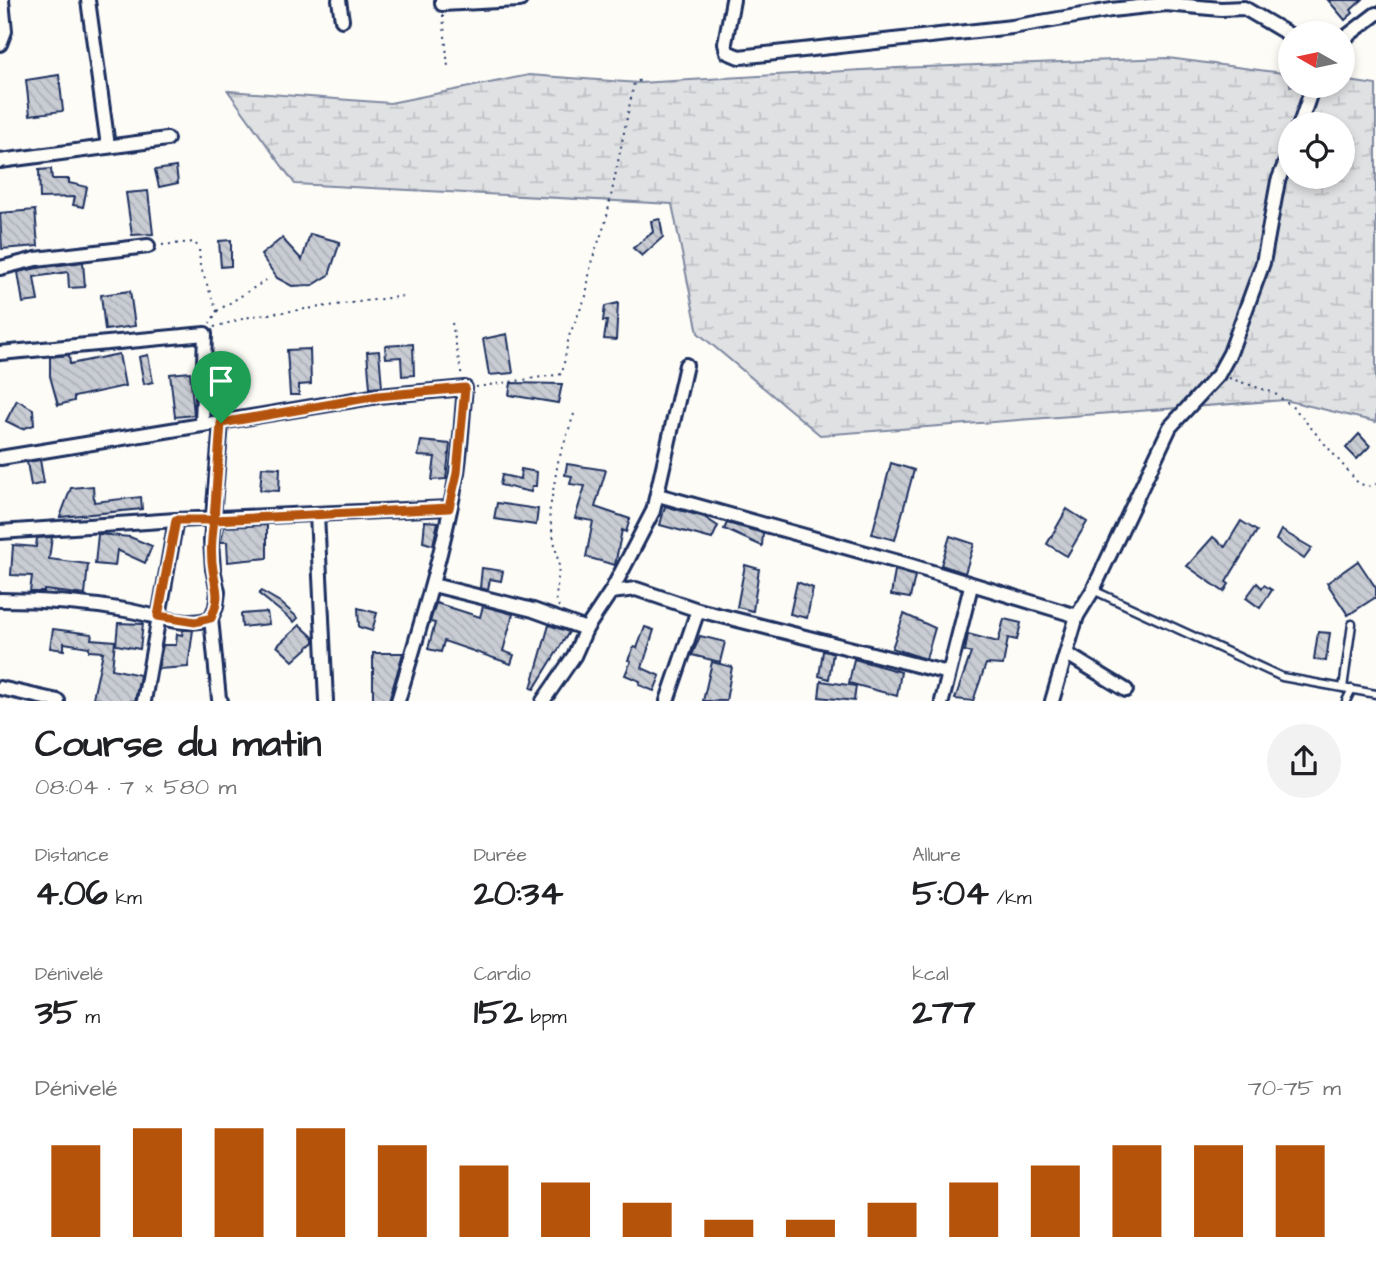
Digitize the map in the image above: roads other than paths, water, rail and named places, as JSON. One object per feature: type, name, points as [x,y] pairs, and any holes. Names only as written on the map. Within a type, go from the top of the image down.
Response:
[{"type":"street","points":[[0,44],[5,32],[2,0]]},
{"type":"street","points":[[88,0],[108,146]]},
{"type":"street","points":[[339,0],[342,20]]},
{"type":"street","points":[[442,2],[520,0]]},
{"type":"street","points":[[733,0],[725,43],[727,51],[739,57],[1012,27],[1111,10],[1166,4],[1221,9],[1244,4],[1278,27]]},
{"type":"street","points":[[1355,30],[1376,14]]},
{"type":"street","points":[[0,161],[167,139]]},
{"type":"street","points":[[1052,701],[1077,616],[1093,590],[1170,427],[1218,375],[1230,353],[1263,263],[1278,181]]},
{"type":"street","points":[[0,268],[36,259],[148,246]]},
{"type":"street","points":[[0,353],[205,334],[202,425]]},
{"type":"street","points":[[544,701],[611,592],[653,511],[687,365]]},
{"type":"street","points":[[0,458],[378,396],[465,388],[457,473],[433,585],[398,701]]},
{"type":"street","points":[[221,423],[211,541],[218,592],[211,618],[221,701]]},
{"type":"street","points":[[658,495],[909,565],[1077,616]]},
{"type":"street","points":[[0,532],[176,520],[449,508]]},
{"type":"street","points":[[317,514],[326,701]]},
{"type":"street","points":[[144,701],[176,520]]},
{"type":"street","points":[[624,569],[636,589]]},
{"type":"street","points":[[433,585],[533,610],[586,629]]},
{"type":"street","points":[[942,701],[971,586]]},
{"type":"street","points":[[611,592],[636,589],[698,610],[948,673]]},
{"type":"street","points":[[0,600],[36,600],[125,610],[195,622],[211,618]]},
{"type":"street","points":[[667,701],[698,610]]},
{"type":"street","points":[[1067,654],[1126,690]]},
{"type":"street","points":[[0,688],[58,701]]},
{"type":"lane","points":[[1093,590],[1282,677],[1376,694]]},
{"type":"lane","points":[[1343,688],[1352,624]]},
{"type":"lane","points":[[1346,701],[1352,690]]}]
